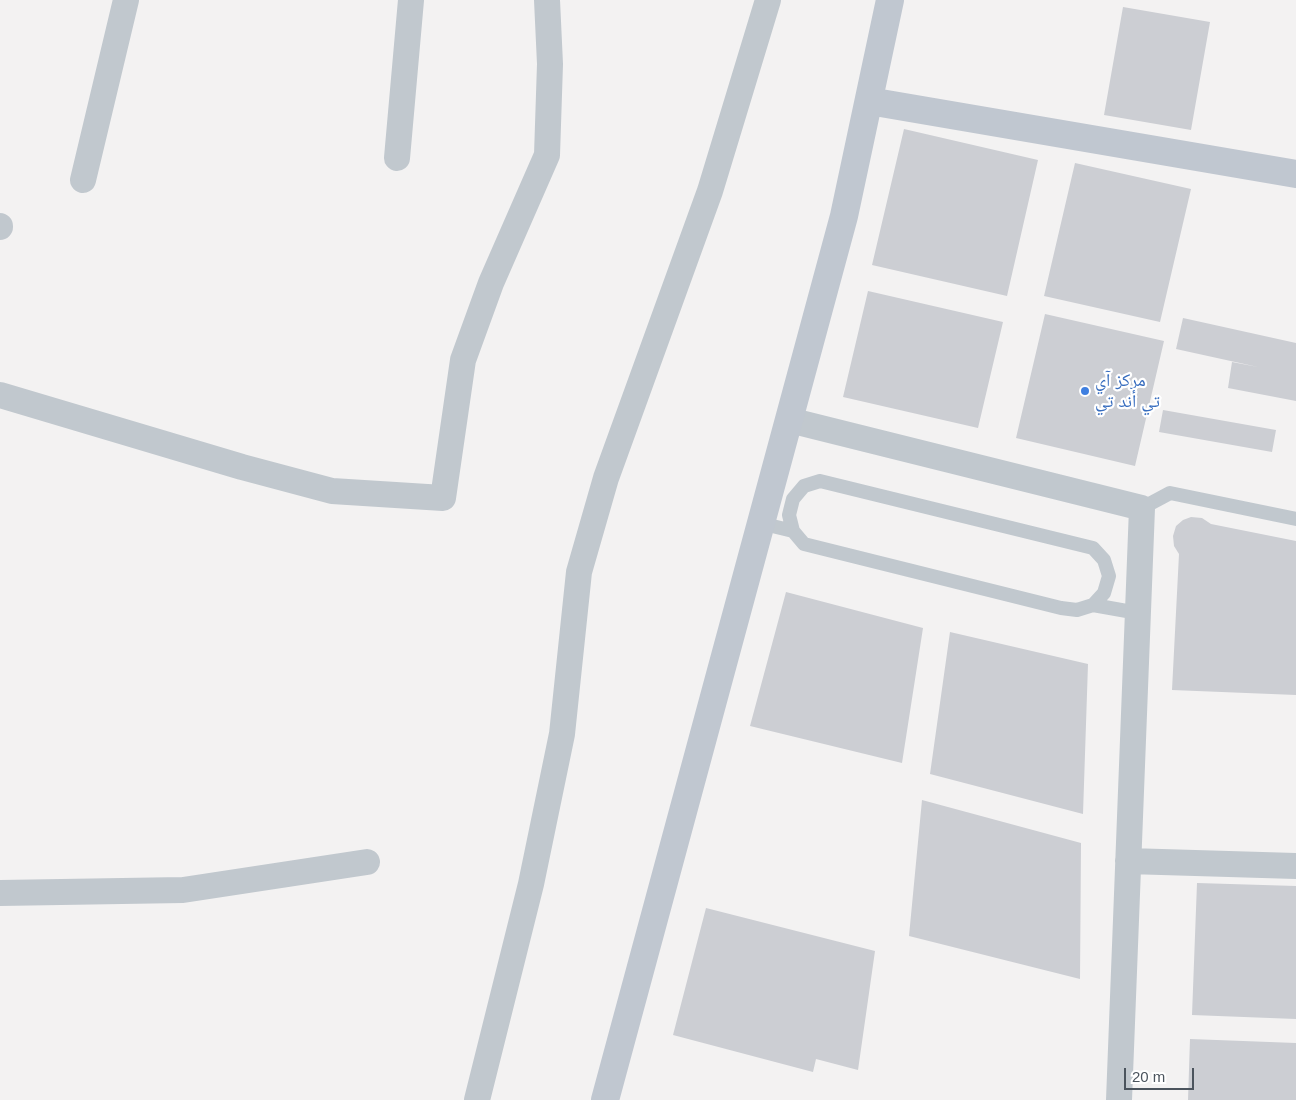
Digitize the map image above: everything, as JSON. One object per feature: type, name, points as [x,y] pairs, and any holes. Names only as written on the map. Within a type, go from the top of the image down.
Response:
[{"type":"street","points":[[83,180],[126,0]]},
{"type":"street","points":[[397,158],[411,0]]},
{"type":"street","points":[[0,396],[242,467],[332,490],[443,498],[463,360],[491,283],[547,155],[550,64],[547,0]]},
{"type":"street","points":[[477,1100],[531,884],[562,734],[579,572],[616,451],[710,191],[768,0]]},
{"type":"street","points":[[605,1100],[844,216],[890,0]]},
{"type":"street","points":[[869,101],[1296,174]]},
{"type":"street","points":[[789,420],[1142,508],[1118,1100]]},
{"type":"street","points":[[1128,860],[1296,866]]},
{"type":"street","points":[[0,893],[183,890],[367,862]]},
{"type":"lane","points":[[1093,605],[1104,592],[1108,576],[1104,560],[1093,548],[1068,540],[820,481],[804,486],[793,499],[789,515],[793,531],[804,544],[1061,608],[1077,610],[1093,605],[1138,613]]},
{"type":"lane","points":[[1142,508],[1170,492],[1296,519]]},
{"type":"lane","points":[[760,523],[793,531]]},
{"type":"building","points":[[1123,7],[1210,22],[1191,130],[1104,115]]},
{"type":"building","points":[[904,129],[1038,160],[1007,296],[872,265]]},
{"type":"building","points":[[1075,163],[1191,189],[1160,322],[1044,296]]},
{"type":"building","points":[[868,291],[1003,322],[978,428],[843,397]]},
{"type":"building","points":[[1045,314],[1164,341],[1135,466],[1016,438]]},
{"type":"building","points":[[1183,318],[1296,343],[1296,401],[1228,388],[1232,362],[1258,367],[1176,349]]},
{"type":"building","points":[[1163,410],[1276,430],[1272,452],[1159,432]]},
{"type":"building","points":[[1191,517],[1202,518],[1211,524],[1296,541],[1296,695],[1172,690],[1179,554],[1174,546],[1173,536],[1176,526],[1183,520]]},
{"type":"building","points":[[786,592],[923,628],[902,763],[750,726]]},
{"type":"building","points":[[950,632],[1088,664],[1083,814],[930,774]]},
{"type":"building","points":[[922,800],[1081,843],[1080,979],[909,936]]},
{"type":"building","points":[[1197,883],[1296,886],[1296,1019],[1192,1015]]},
{"type":"building","points":[[706,908],[875,951],[858,1070],[816,1059],[813,1072],[673,1035]]},
{"type":"building","points":[[1190,1039],[1296,1043],[1296,1100],[1188,1100]]},
{"type":"place","name":"مركز آي تي أند تي","points":[[1085,391]]}]
